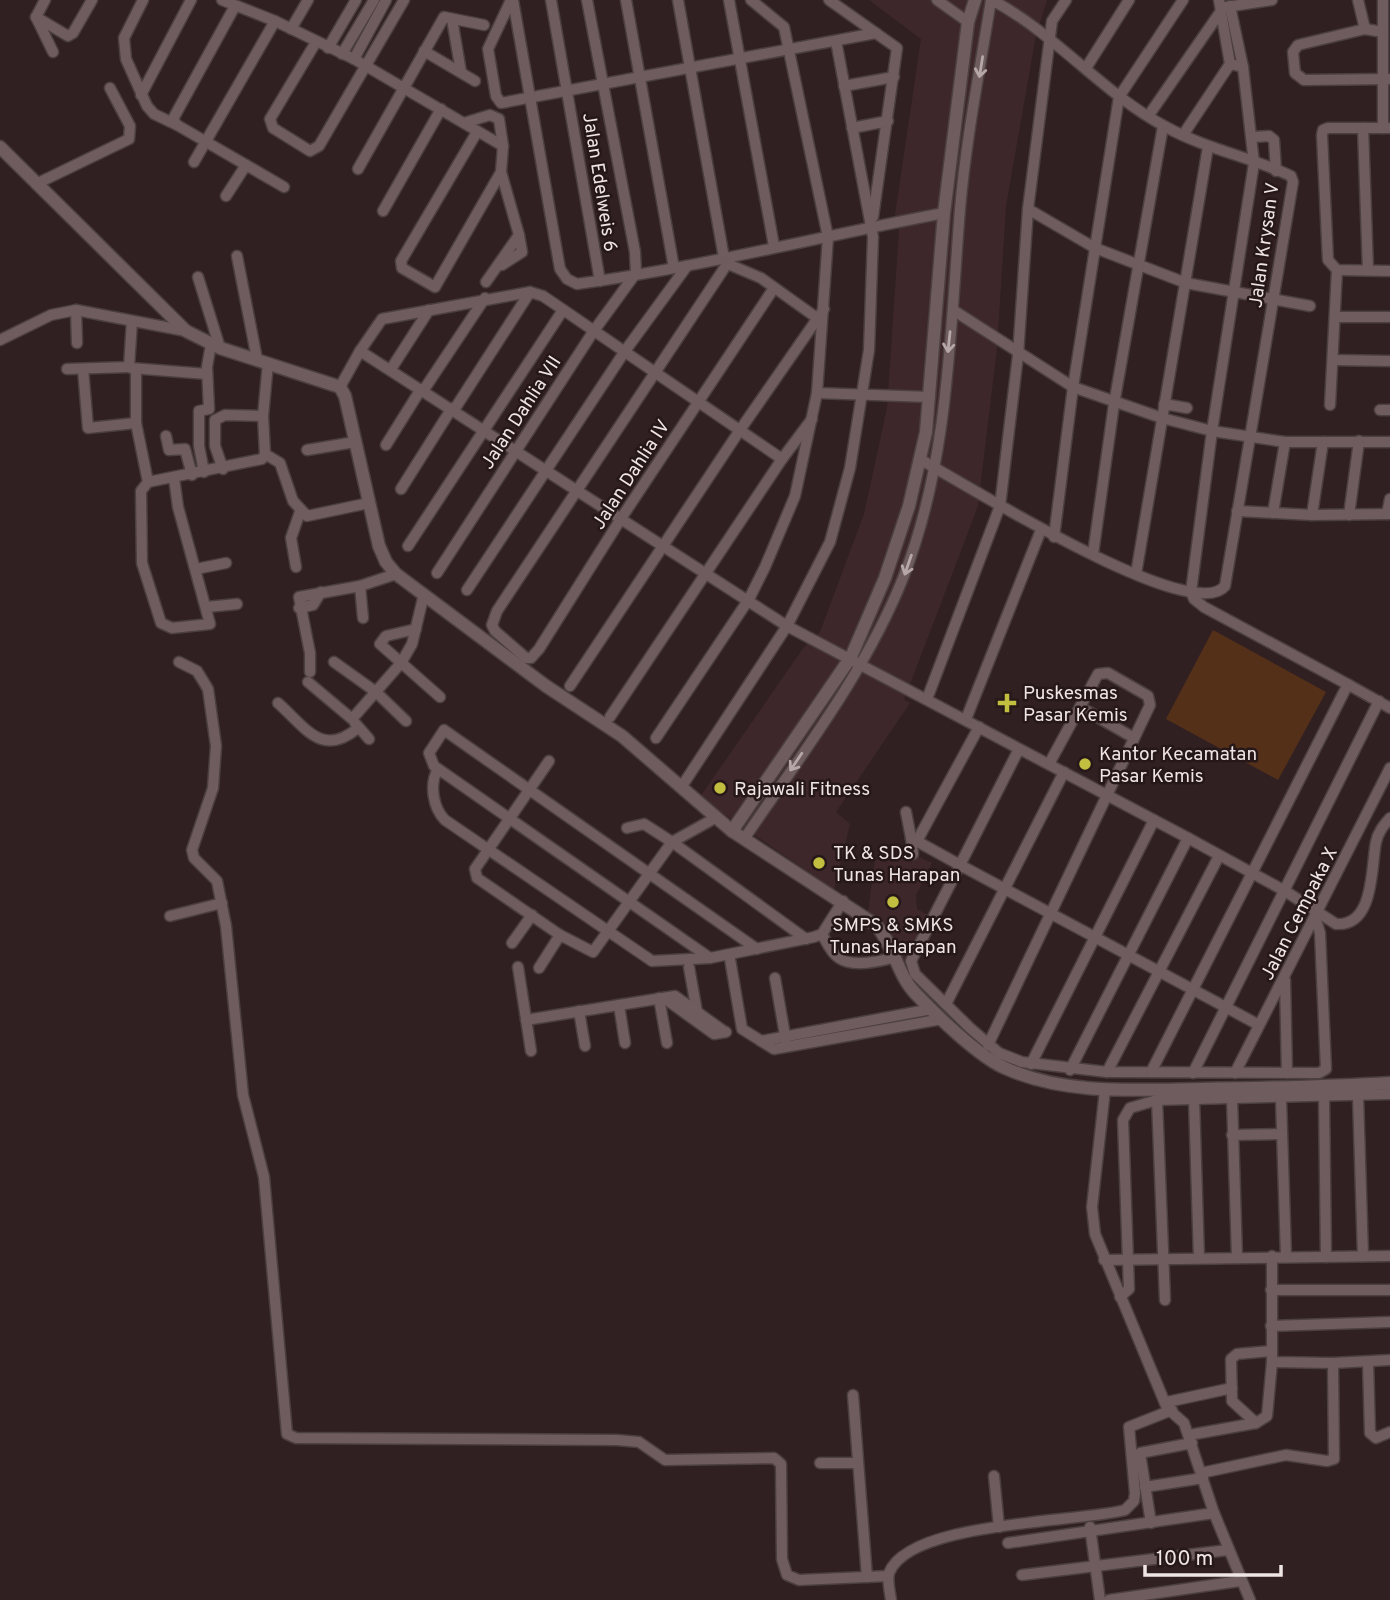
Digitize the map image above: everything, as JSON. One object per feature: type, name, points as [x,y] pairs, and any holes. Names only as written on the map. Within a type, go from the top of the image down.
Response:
[{"type":"street","points":[[36,17],[46,0]]},
{"type":"street","points":[[36,17],[68,36],[73,33],[92,0]]},
{"type":"street","points":[[143,0],[123,46],[141,95],[154,114],[284,187]]},
{"type":"street","points":[[141,95],[191,0]]},
{"type":"street","points":[[222,0],[275,21],[354,60],[503,146]]},
{"type":"street","points":[[251,11],[258,0]]},
{"type":"street","points":[[291,29],[308,0]]},
{"type":"street","points":[[328,48],[356,0]]},
{"type":"street","points":[[354,60],[374,0]]},
{"type":"street","points":[[342,54],[387,0]]},
{"type":"street","points":[[316,43],[270,119],[273,128],[310,151],[319,146],[404,0]]},
{"type":"street","points":[[512,0],[532,96],[560,269],[567,279],[577,284],[728,260],[774,246],[828,237],[960,205]]},
{"type":"street","points":[[512,0],[488,43],[496,96],[501,103],[876,33]]},
{"type":"street","name":"Jalan Edelweis 6","points":[[551,0],[600,281]]},
{"type":"street","points":[[587,0],[635,252],[636,273]]},
{"type":"street","points":[[626,0],[658,165],[674,268]]},
{"type":"street","points":[[579,491],[728,260],[678,0]]},
{"type":"street","points":[[729,0],[774,246]]},
{"type":"street","points":[[656,738],[750,599],[795,496],[817,393],[820,314],[828,237],[784,27],[751,0]]},
{"type":"street","points":[[829,0],[897,48],[872,227]]},
{"type":"street","points":[[937,0],[968,22]]},
{"type":"street","points":[[732,831],[857,660],[921,460],[930,397],[945,209],[968,22],[975,0]]},
{"type":"street","points":[[744,839],[857,660],[902,579],[927,502],[934,467],[953,310],[960,205],[992,0]]},
{"type":"street","name":"Jalan Krysan V","points":[[992,0],[1051,41],[1119,97],[1163,126],[1208,147],[1291,176],[1293,182],[1274,301],[1225,586],[1215,593],[1191,592]]},
{"type":"street","points":[[928,699],[1000,506],[1018,355],[1028,209],[1052,22],[1059,0]]},
{"type":"street","points":[[1052,22],[1066,0]]},
{"type":"street","points":[[1086,68],[1129,0]]},
{"type":"street","points":[[1054,537],[1073,387],[1119,97],[1183,0]]},
{"type":"street","points":[[1149,115],[1224,5],[1272,0]]},
{"type":"street","points":[[1358,0],[1365,29]]},
{"type":"street","points":[[1330,405],[1337,270],[1328,260],[1322,135],[1325,129],[1386,128],[1383,0]]},
{"type":"street","points":[[1183,135],[1230,64],[1224,5]]},
{"type":"street","points":[[1193,1073],[1285,891],[1387,706],[1204,607],[1191,592],[1212,431],[1254,163],[1243,67],[1224,5]]},
{"type":"street","points":[[177,125],[174,117],[235,6]]},
{"type":"street","points":[[36,17],[53,52]]},
{"type":"street","points":[[358,169],[444,17],[484,25]]},
{"type":"street","points":[[452,19],[461,72]]},
{"type":"street","points":[[194,162],[208,142],[275,21]]},
{"type":"street","points":[[1382,32],[1365,29],[1298,45],[1293,52],[1294,73],[1304,80],[1386,79]]},
{"type":"street","points":[[684,783],[787,626],[830,542],[841,507],[864,395],[874,286],[872,227],[836,41]]},
{"type":"street","points":[[424,51],[475,81]]},
{"type":"street","points":[[1230,64],[1243,67]]},
{"type":"street","points":[[844,86],[894,77]]},
{"type":"street","points":[[36,184],[129,139],[130,126],[110,88]]},
{"type":"street","points":[[383,211],[442,109]]},
{"type":"street","points":[[464,123],[490,115],[497,116],[503,146],[501,172],[523,252],[496,268],[486,282]]},
{"type":"street","points":[[852,128],[888,121]]},
{"type":"street","points":[[1093,554],[1114,404],[1163,126]]},
{"type":"street","points":[[1363,128],[1368,271]]},
{"type":"street","points":[[477,132],[401,261],[402,268],[435,286],[501,172]]},
{"type":"street","points":[[1253,137],[1269,136],[1274,139],[1276,171]]},
{"type":"street","points":[[0,147],[186,331]]},
{"type":"street","points":[[1136,574],[1208,147]]},
{"type":"street","points":[[226,197],[246,165]]},
{"type":"street","points":[[1028,209],[1096,248],[1186,283],[1310,306]]},
{"type":"street","points":[[174,478],[178,507],[207,607],[209,624],[168,628],[159,619],[147,585],[140,544],[141,491],[148,482],[258,461],[265,454],[262,361],[237,256]]},
{"type":"street","points":[[728,260],[820,314]]},
{"type":"street","points":[[467,590],[625,351],[687,266]]},
{"type":"street","points":[[1337,270],[1390,271]]},
{"type":"street","name":"Jalan Dahlia VII","points":[[437,573],[593,332],[636,273]]},
{"type":"street","points":[[198,277],[216,346],[207,374],[209,409],[199,411],[204,472]]},
{"type":"street","name":"Jalan Dahlia IV","points":[[579,491],[497,611],[493,628],[526,658],[534,655],[774,288]]},
{"type":"street","points":[[401,489],[530,292]]},
{"type":"street","points":[[782,458],[563,310],[530,292],[485,298],[382,319],[342,381],[379,545],[386,562],[396,574],[546,686],[622,736],[732,831],[876,925],[886,936],[909,986],[942,1019],[1001,1067],[1036,1079],[1105,1090],[1257,1093],[1390,1083]]},
{"type":"street","points":[[386,445],[485,298]]},
{"type":"street","points":[[0,340],[51,316],[76,310],[186,331],[216,346],[262,361],[342,381]]},
{"type":"street","points":[[76,310],[78,342]]},
{"type":"street","points":[[391,369],[429,310]]},
{"type":"street","points":[[408,546],[563,310]]},
{"type":"street","points":[[953,310],[1018,355],[1073,387],[1114,404],[1212,431],[1285,442],[1390,442]]},
{"type":"street","points":[[570,686],[740,429],[820,314]]},
{"type":"street","points":[[1336,317],[1390,317]]},
{"type":"street","points":[[132,321],[136,423],[148,482]]},
{"type":"street","points":[[360,351],[750,599],[787,626],[857,660],[1019,749],[1108,794],[1285,891],[1316,915],[1339,925],[1356,918],[1373,879],[1376,839],[1390,818]]},
{"type":"street","points":[[1334,360],[1390,361]]},
{"type":"street","points":[[67,369],[132,368],[207,374]]},
{"type":"street","points":[[83,369],[88,428],[136,423]]},
{"type":"street","points":[[817,393],[930,397]]},
{"type":"street","points":[[1164,404],[1187,408]]},
{"type":"street","points":[[223,469],[215,446],[215,420],[225,415],[263,416]]},
{"type":"street","points":[[610,717],[782,458],[813,417]]},
{"type":"street","points":[[166,436],[169,450],[200,446]]},
{"type":"street","points":[[1349,515],[1359,441]]},
{"type":"street","points":[[307,450],[355,442]]},
{"type":"street","points":[[1273,513],[1285,442]]},
{"type":"street","points":[[1312,515],[1322,442]]},
{"type":"street","points":[[185,449],[192,475]]},
{"type":"street","points":[[265,454],[280,463],[300,512],[307,516],[369,503]]},
{"type":"street","points":[[921,460],[1054,537],[1161,586],[1191,592]]},
{"type":"street","points":[[1237,511],[1312,515],[1389,514],[1390,499]]},
{"type":"street","points":[[296,567],[291,538],[300,512]]},
{"type":"street","points":[[966,719],[1041,530]]},
{"type":"street","points":[[196,569],[226,564]]},
{"type":"street","points":[[369,739],[309,677],[310,653],[299,608],[300,596],[360,586],[396,574]]},
{"type":"street","points":[[360,586],[363,618]]},
{"type":"street","points":[[278,704],[315,737],[326,742],[342,741],[376,692],[401,663],[416,629],[424,594]]},
{"type":"street","points":[[207,607],[237,604]]},
{"type":"street","points":[[416,629],[390,635],[380,641],[381,646],[440,697]]},
{"type":"street","points":[[179,662],[202,676],[211,700],[215,773],[209,804],[192,850],[194,858],[215,877],[222,903],[243,1095],[264,1177],[284,1425],[288,1436],[617,1440],[639,1442],[665,1460],[774,1458],[781,1464],[782,1559],[787,1575],[799,1580],[888,1576]]},
{"type":"street","points":[[334,662],[376,692],[407,721]]},
{"type":"street","points":[[988,1045],[1150,705],[1149,696],[1111,674],[1097,675],[1049,764]]},
{"type":"street","points":[[1152,1072],[1349,685]]},
{"type":"street","points":[[1080,707],[1134,738]]},
{"type":"street","points":[[914,840],[979,727]]},
{"type":"street","points":[[710,958],[438,769],[430,762],[429,755],[444,730],[757,949]]},
{"type":"street","points":[[1019,749],[911,961],[915,974],[988,1045],[1005,1056],[1031,1064],[1070,1070],[1319,1073],[1326,1069],[1320,933],[1316,915]]},
{"type":"street","points":[[549,761],[488,848],[475,869],[475,876],[560,936],[592,953],[672,842],[716,817]]},
{"type":"street","name":"Jalan Cempaka X","points":[[1235,1073],[1390,768]]},
{"type":"street","points":[[438,769],[433,791],[439,814],[652,961],[710,958],[822,934],[843,901]]},
{"type":"street","points":[[946,1004],[1064,772]]},
{"type":"street","points":[[906,812],[914,840],[913,854]]},
{"type":"street","points":[[1031,1064],[1154,820]]},
{"type":"street","points":[[627,828],[644,824],[806,939]]},
{"type":"street","points":[[1070,1070],[1188,838]]},
{"type":"street","points":[[914,840],[1259,1025]]},
{"type":"street","points":[[1107,1072],[1219,856]]},
{"type":"street","points":[[170,916],[222,903]]},
{"type":"street","points":[[512,943],[532,915]]},
{"type":"street","points":[[822,934],[833,952],[844,960],[874,963],[896,957]]},
{"type":"street","points":[[539,968],[560,936]]},
{"type":"street","points":[[730,959],[742,1029]]},
{"type":"street","points":[[518,967],[531,1051]]},
{"type":"street","points":[[689,967],[697,1012]]},
{"type":"street","points":[[775,978],[786,1042]]},
{"type":"street","points":[[1284,978],[1287,1073]]},
{"type":"street","points":[[526,1020],[675,996],[725,1032]]},
{"type":"street","points":[[662,998],[713,1034],[742,1029],[761,1041],[786,1042],[942,1019]]},
{"type":"street","points":[[662,998],[667,1043]]},
{"type":"street","points":[[619,1005],[625,1043]]},
{"type":"street","points":[[786,1042],[932,1009]]},
{"type":"street","points":[[579,1011],[585,1046]]},
{"type":"street","points":[[1105,1090],[1091,1216],[1104,1260],[1120,1297],[1170,1406],[1184,1423],[1191,1439],[1214,1513],[1250,1600]]},
{"type":"street","points":[[1120,1297],[1129,1289],[1123,1120],[1130,1108],[1157,1100],[1232,1098],[1257,1093],[1282,1099],[1390,1094]]},
{"type":"street","points":[[1358,1096],[1363,1256]]},
{"type":"street","points":[[1324,1097],[1326,1257]]},
{"type":"street","points":[[1232,1098],[1237,1257]]},
{"type":"street","points":[[1194,1099],[1199,1258]]},
{"type":"street","points":[[1282,1099],[1286,1256]]},
{"type":"street","points":[[1157,1100],[1166,1300]]},
{"type":"street","points":[[1232,1135],[1282,1134]]},
{"type":"street","points":[[1131,1462],[1134,1455],[1256,1423],[1267,1416],[1272,1356],[1272,1256]]},
{"type":"street","points":[[1104,1260],[1390,1256]]},
{"type":"street","points":[[1271,1290],[1390,1290]]},
{"type":"street","points":[[1271,1326],[1390,1322]]},
{"type":"street","points":[[1256,1423],[1234,1404],[1233,1356],[1272,1356],[1333,1363],[1390,1360]]},
{"type":"street","points":[[1368,1362],[1370,1433],[1377,1438],[1390,1433]]},
{"type":"street","points":[[1145,1487],[1286,1455],[1327,1461],[1334,1459],[1333,1363]]},
{"type":"street","points":[[891,1600],[888,1576],[903,1557],[935,1540],[999,1527],[1117,1512],[1130,1506],[1135,1493],[1130,1425],[1170,1406],[1232,1388]]},
{"type":"street","points":[[853,1395],[867,1577]]},
{"type":"street","points":[[1140,1453],[1151,1523]]},
{"type":"street","points":[[820,1463],[857,1463]]},
{"type":"street","points":[[994,1476],[999,1527]]},
{"type":"street","points":[[1008,1543],[1214,1513]]},
{"type":"street","points":[[1089,1516],[1100,1600]]},
{"type":"street","points":[[1022,1575],[1095,1564],[1228,1550]]},
{"type":"street","points":[[1109,1600],[1240,1581]]},
{"type":"shaded area","points":[[869,0],[1047,0],[1036,35],[1006,206],[997,348],[978,506],[904,700],[910,703],[836,812],[850,824],[834,890],[700,797],[804,647],[820,632],[864,514],[887,408],[899,231],[895,215],[921,39]]},
{"type":"shaded area","points":[[1213,630],[1326,692],[1278,780],[1166,719]]},
{"type":"shaded area","name":"SMPS & SMKS Tunas Harapan","points":[[915,855],[932,863],[916,895],[917,909],[930,916],[903,963],[888,930],[868,912],[875,860]]},
{"type":"place","name":"Puskesmas Pasar Kemis","points":[[1007,703]]},
{"type":"place","name":"Kantor Kecamatan Pasar Kemis","points":[[1085,764]]},
{"type":"place","name":"Rajawali Fitness","points":[[720,788]]},
{"type":"place","name":"TK & SDS Tunas Harapan","points":[[819,863]]},
{"type":"place","name":"SMPS & SMKS Tunas Harapan","points":[[893,902]]}]
